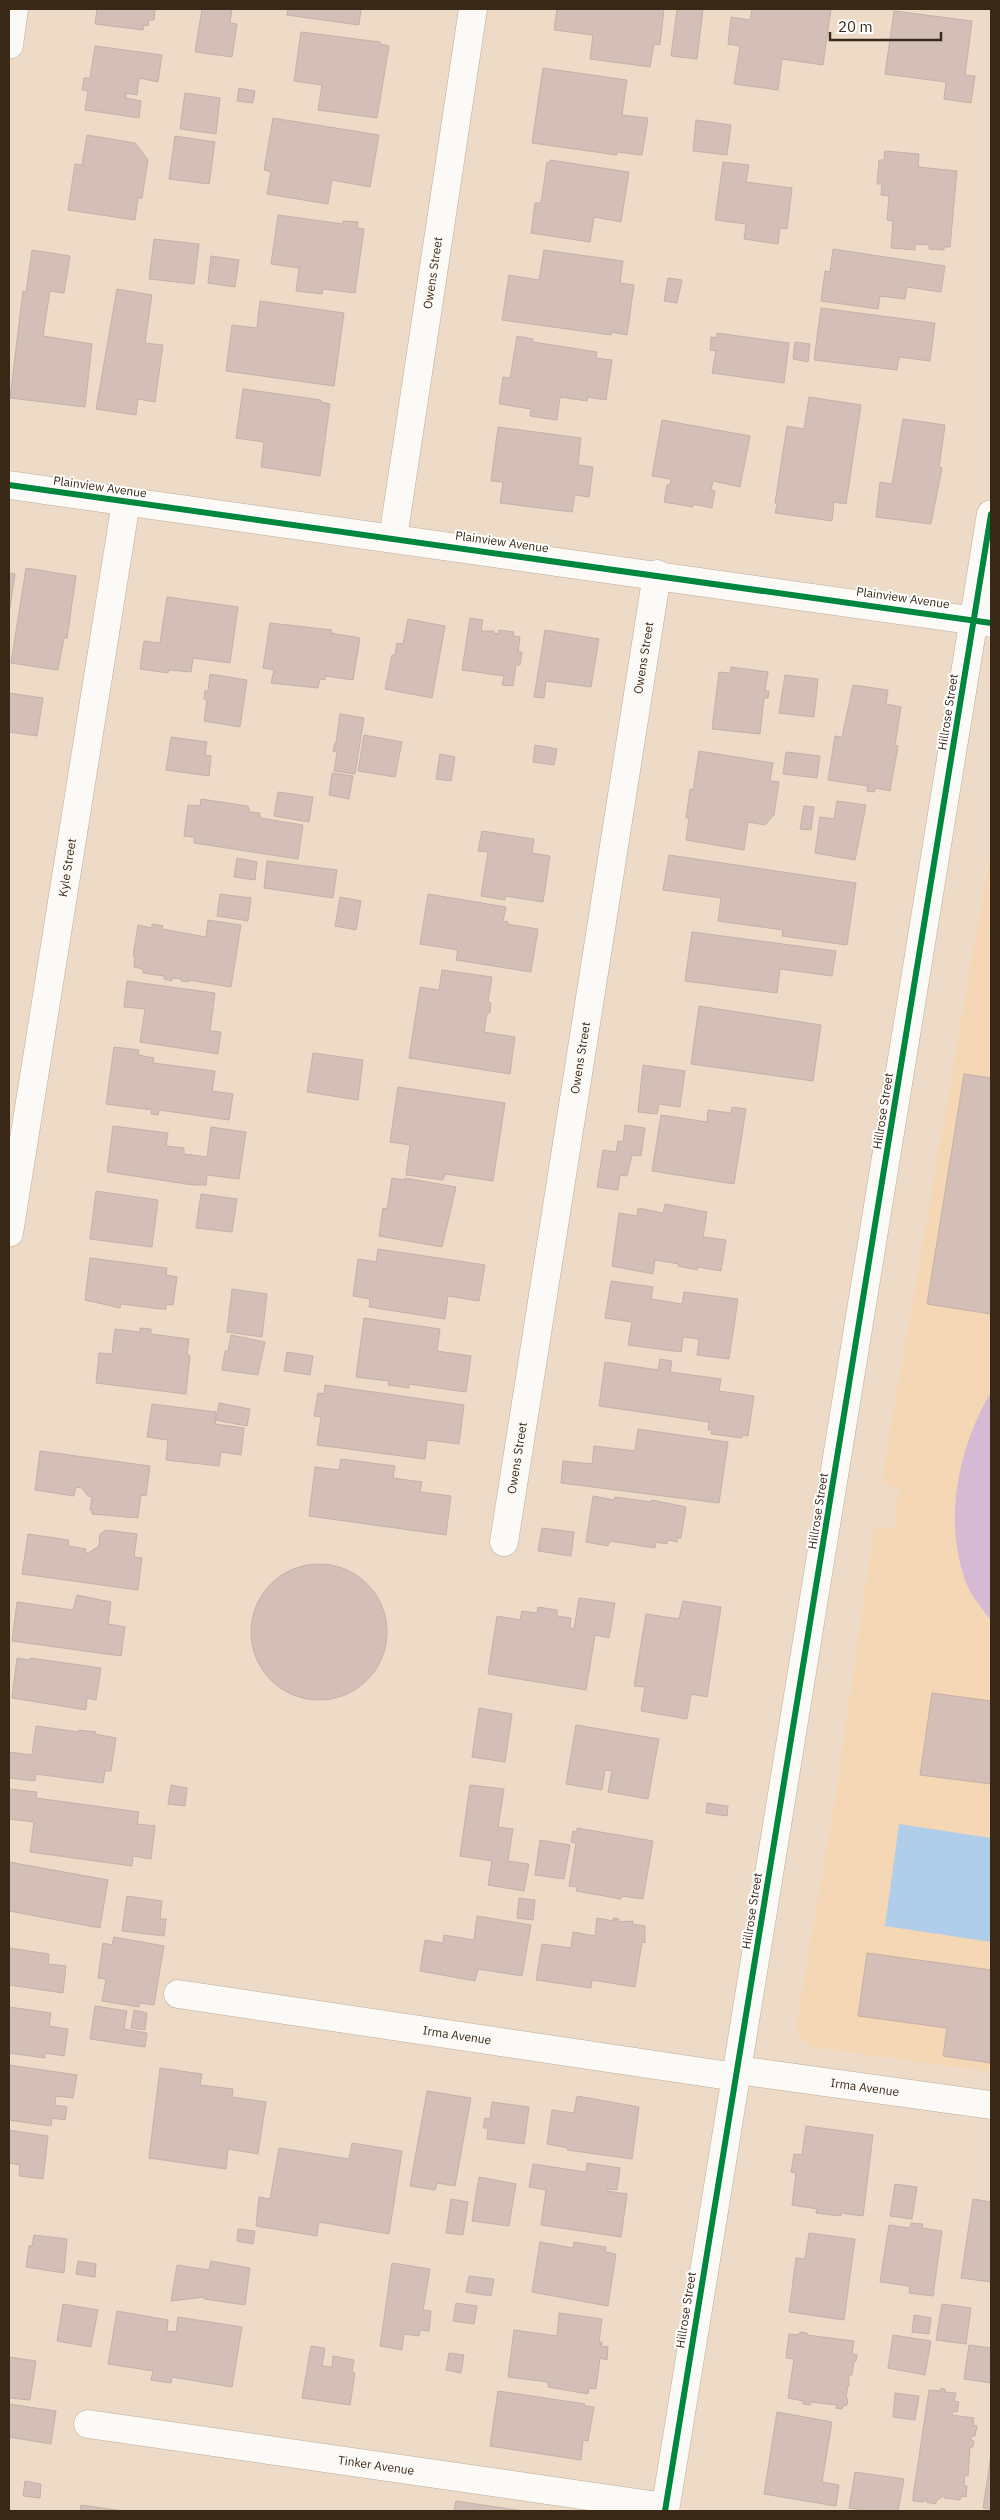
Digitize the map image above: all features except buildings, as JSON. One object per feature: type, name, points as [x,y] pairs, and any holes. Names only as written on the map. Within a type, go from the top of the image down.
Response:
[{"type":"street","points":[[9,45],[14,9]]},
{"type":"street","name":"Owens Street","points":[[394,538],[473,9]]},
{"type":"street","name":"Plainview Avenue","points":[[9,485],[657,574],[983,622]]},
{"type":"street","name":"Kyle Street","points":[[9,1233],[126,502]]},
{"type":"street","name":"Hillrose Street","points":[[665,2509],[983,622],[991,514]]},
{"type":"street","name":"Owens Street","points":[[504,1542],[657,574]]},
{"type":"street","name":"Irma Avenue","points":[[178,1994],[737,2074],[991,2104]]},
{"type":"street","name":"Tinker Avenue","points":[[88,2424],[665,2509]]},
{"type":"shaded area","points":[[991,848],[991,2072],[811,2047],[798,2036],[797,2022],[835,1800],[874,1527],[895,1528],[899,1488],[881,1484]]},
{"type":"shaded area","points":[[991,1392],[991,1621],[974,1598],[966,1583],[959,1559],[955,1510],[963,1460],[970,1437]]},
{"type":"water","points":[[899,1824],[991,1838],[991,1942],[885,1926]]},
{"type":"cycle path","points":[[9,485],[991,623]]},
{"type":"cycle path","points":[[665,2511],[991,514]]}]
